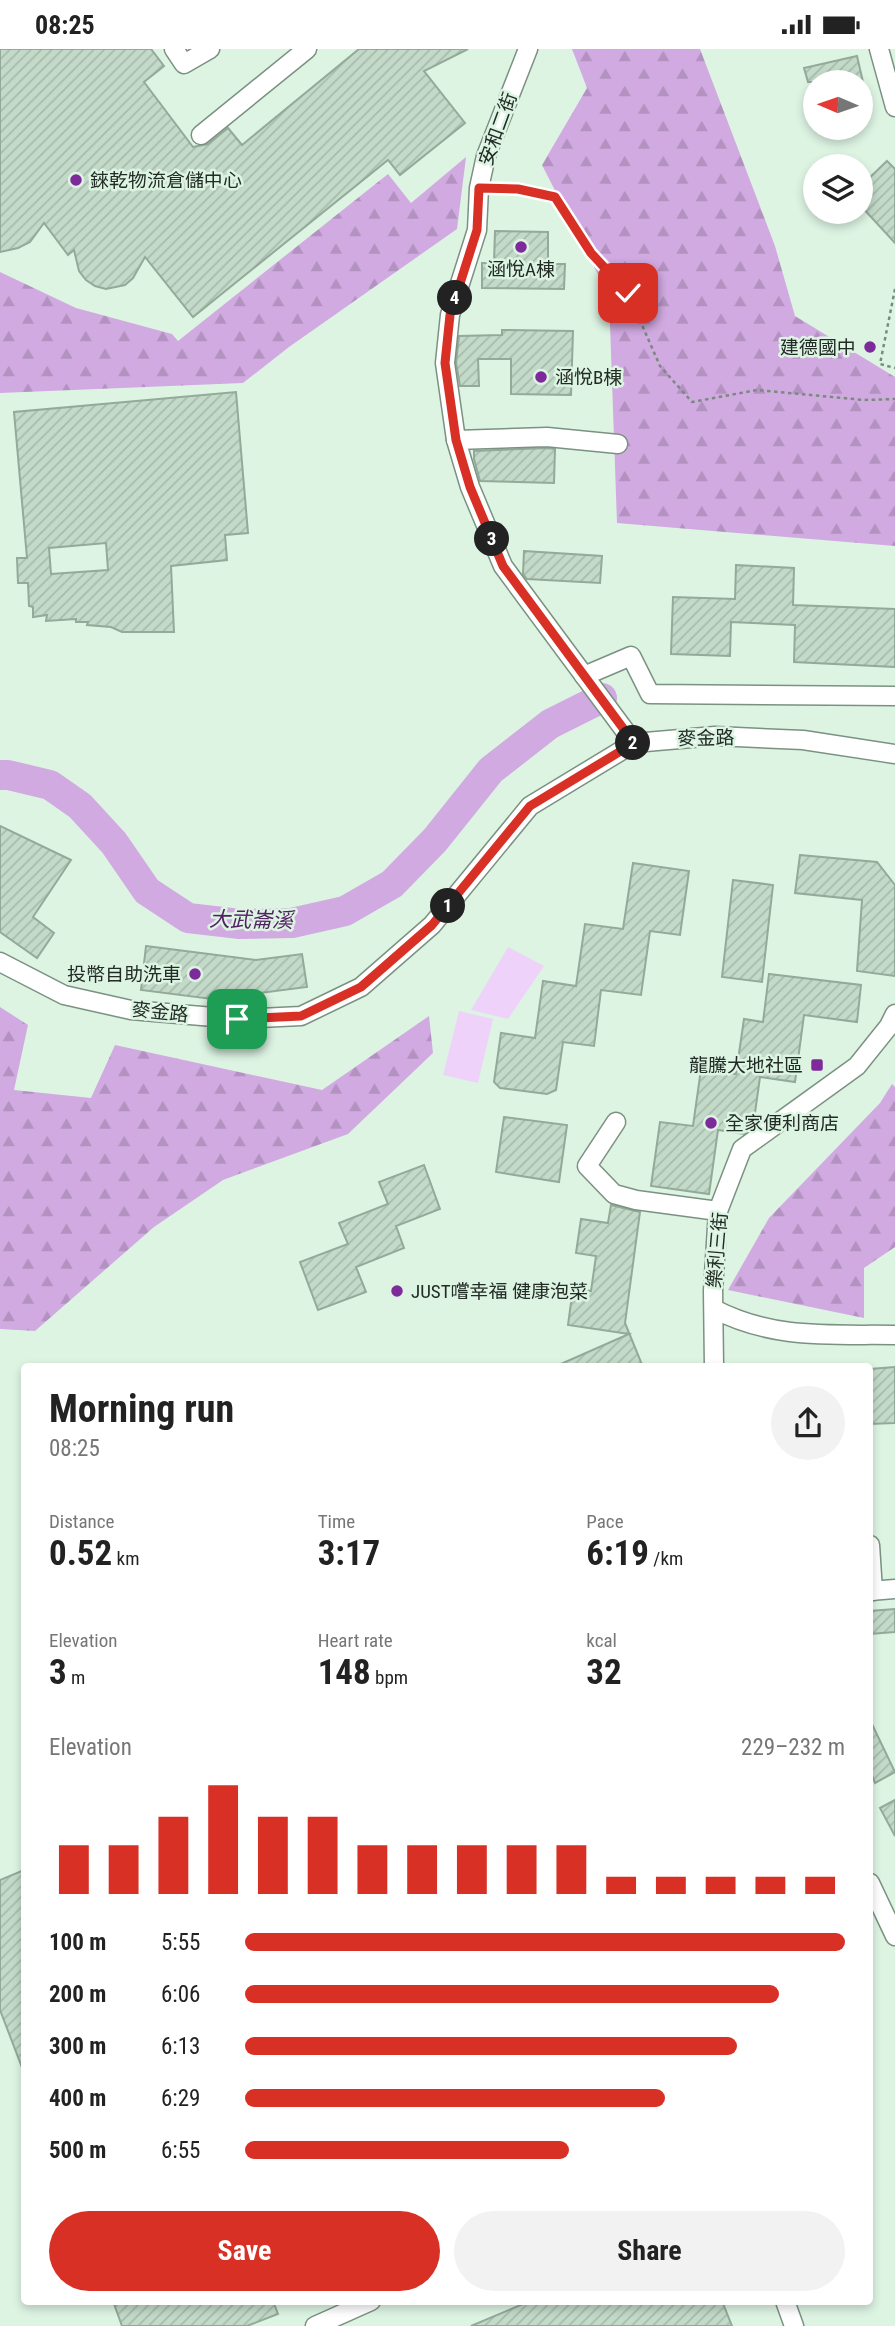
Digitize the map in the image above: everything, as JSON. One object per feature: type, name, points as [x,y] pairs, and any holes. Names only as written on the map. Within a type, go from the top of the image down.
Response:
[{"type":"street","points":[[174,49],[184,64],[210,49]]},
{"type":"street","points":[[201,135],[307,49]]},
{"type":"street","name":"安和二街","points":[[528,49],[494,131],[479,188],[477,230],[450,315],[445,363],[456,440],[470,487],[503,566],[628,736]]},
{"type":"street","points":[[878,49],[895,107]]},
{"type":"street","points":[[456,440],[547,437],[618,444]]},
{"type":"street","points":[[587,680],[631,656],[650,695],[895,696]]},
{"type":"street","name":"麥金路","points":[[0,962],[64,995],[131,1010],[237,1019],[301,1016],[361,987],[432,925],[530,806],[628,736],[803,740],[895,754]]},
{"type":"street","name":"樂利三街","points":[[714,1363],[718,1211],[742,1149],[858,1066],[895,1014]]},
{"type":"street","points":[[616,1122],[587,1166],[614,1194],[636,1200],[718,1211]]},
{"type":"street","name":"樂利三街","points":[[714,1309],[738,1322],[784,1333],[895,1335]]},
{"type":"street","points":[[873,1591],[895,1589]]},
{"type":"street","points":[[873,1889],[895,1936]]},
{"type":"street","points":[[315,2326],[361,2305]]},
{"type":"street","points":[[786,2305],[794,2326]]},
{"type":"path","points":[[479,188],[518,189],[555,197],[591,253],[628,293],[660,366],[692,402],[757,390],[864,400],[895,399]]},
{"type":"path","points":[[895,289],[880,365],[895,367]]},
{"type":"green space","points":[[572,49],[700,49],[775,246],[795,316],[895,377],[895,546],[617,523],[609,296],[542,165],[587,88]]},
{"type":"green space","points":[[466,157],[457,229],[289,347],[243,383],[0,393],[0,272],[76,308],[172,334],[178,341],[388,174],[411,203]]},
{"type":"green space","points":[[0,1007],[28,1025],[14,1090],[91,1098],[115,1045],[322,1090],[429,1016],[433,1053],[348,1134],[223,1180],[154,1227],[35,1331],[0,1329]]},
{"type":"green space","points":[[892,1084],[895,1087],[895,1247],[864,1268],[864,1318],[728,1290],[769,1218],[880,1103]]},
{"type":"shaded area","points":[[508,947],[544,966],[508,1019],[471,1010]]},
{"type":"shaded area","points":[[459,1011],[493,1019],[478,1083],[443,1075]]},
{"type":"building","points":[[0,49],[151,49],[164,66],[144,82],[193,147],[208,144],[228,128],[242,145],[359,49],[468,49],[424,71],[465,123],[400,175],[388,160],[193,317],[145,257],[133,278],[125,285],[106,289],[86,280],[79,271],[74,250],[68,255],[44,223],[30,242],[0,252]]},
{"type":"building","points":[[857,56],[860,70],[805,70]]},
{"type":"building","points":[[887,161],[895,169],[895,243],[873,219],[873,174]]},
{"type":"building","name":"涵悅A棟","points":[[495,231],[548,232],[548,264],[565,264],[564,289],[482,288],[482,263],[494,263]]},
{"type":"building","name":"涵悅B棟","points":[[502,330],[573,331],[571,395],[511,394],[511,359],[478,359],[479,386],[460,386],[456,363],[459,336],[502,335]]},
{"type":"building","points":[[236,392],[248,533],[225,535],[227,560],[171,566],[174,632],[122,632],[111,627],[87,625],[88,622],[76,622],[76,619],[46,621],[47,615],[33,617],[33,607],[29,606],[28,583],[18,583],[17,558],[27,558],[14,412]],"holes":[[[106,543],[108,570],[51,574],[49,548]]]},
{"type":"building","points":[[555,449],[554,483],[480,481],[474,451]]},
{"type":"building","points":[[524,551],[602,556],[600,583],[527,579],[523,574]]},
{"type":"building","points":[[736,565],[794,568],[793,605],[895,609],[895,667],[794,662],[795,625],[731,622],[730,656],[671,654],[673,597],[735,599]]},
{"type":"building","points":[[0,826],[71,860],[33,917],[54,933],[37,958],[0,932]]},
{"type":"building","points":[[800,855],[877,862],[895,885],[895,976],[857,971],[862,900],[795,893]]},
{"type":"building","points":[[633,863],[689,871],[680,935],[650,931],[641,995],[601,990],[594,1046],[563,1042],[556,1090],[547,1094],[500,1088],[494,1082],[501,1033],[535,1038],[543,981],[576,986],[585,924],[623,929]]},
{"type":"building","points":[[733,880],[773,885],[762,982],[722,977]]},
{"type":"building","name":"投幣自助洗車","points":[[146,946],[256,960],[302,954],[307,987],[244,995],[243,1003],[141,990]]},
{"type":"building","points":[[769,974],[861,985],[857,1022],[804,1015],[795,1082],[760,1077],[753,1127],[744,1134],[718,1130],[709,1194],[651,1186],[660,1122],[693,1126],[701,1069],[736,1074],[744,1019],[763,1022]]},
{"type":"building","points":[[504,1117],[567,1125],[559,1182],[496,1172]]},
{"type":"building","points":[[424,1165],[440,1209],[396,1226],[404,1248],[356,1267],[366,1292],[318,1310],[300,1262],[348,1244],[339,1223],[388,1204],[379,1182]]},
{"type":"building","points":[[611,1205],[640,1212],[625,1323],[641,1363],[563,1363],[629,1334],[568,1325],[573,1288],[591,1291],[596,1256],[576,1253],[581,1219],[608,1223]]},
{"type":"building","points":[[895,1367],[895,1423],[873,1424],[873,1369]]},
{"type":"building","points":[[895,1609],[895,1632],[873,1634],[873,1611]]},
{"type":"building","points":[[873,1726],[895,1772],[875,1783],[873,1778]]},
{"type":"building","points":[[895,1800],[895,1836],[880,1808]]},
{"type":"building","points":[[21,1871],[21,2065],[0,2010],[0,1880]]},
{"type":"building","points":[[114,2305],[275,2305],[278,2314],[247,2326],[122,2326]]},
{"type":"building","points":[[521,2305],[724,2305],[732,2326],[471,2326]]},
{"type":"waterway","name":"大武崙溪","points":[[0,775],[50,785],[80,806],[114,843],[147,891],[188,918],[240,924],[292,923],[345,911],[392,884],[435,840],[491,770],[550,724],[602,698]]},
{"type":"place","name":"錸乾物流倉儲中心","points":[[76,180]]},
{"type":"place","name":"涵悅A棟","points":[[521,247]]},
{"type":"place","name":"建德國中","points":[[870,347]]},
{"type":"place","name":"涵悅B棟","points":[[541,377]]},
{"type":"place","name":"投幣自助洗車","points":[[195,974]]},
{"type":"place","name":"龍騰大地社區","points":[[817,1065]]},
{"type":"place","name":"全家便利商店","points":[[711,1123]]},
{"type":"place","name":"JUST嚐幸福 健康泡菜","points":[[397,1291]]},
{"type":"route","points":[[237,1019],[301,1016],[361,987],[432,925],[530,806],[634,743],[503,566],[470,487],[456,440],[445,363],[450,315],[477,230],[479,188],[518,189],[555,197],[591,253],[628,293]]}]
